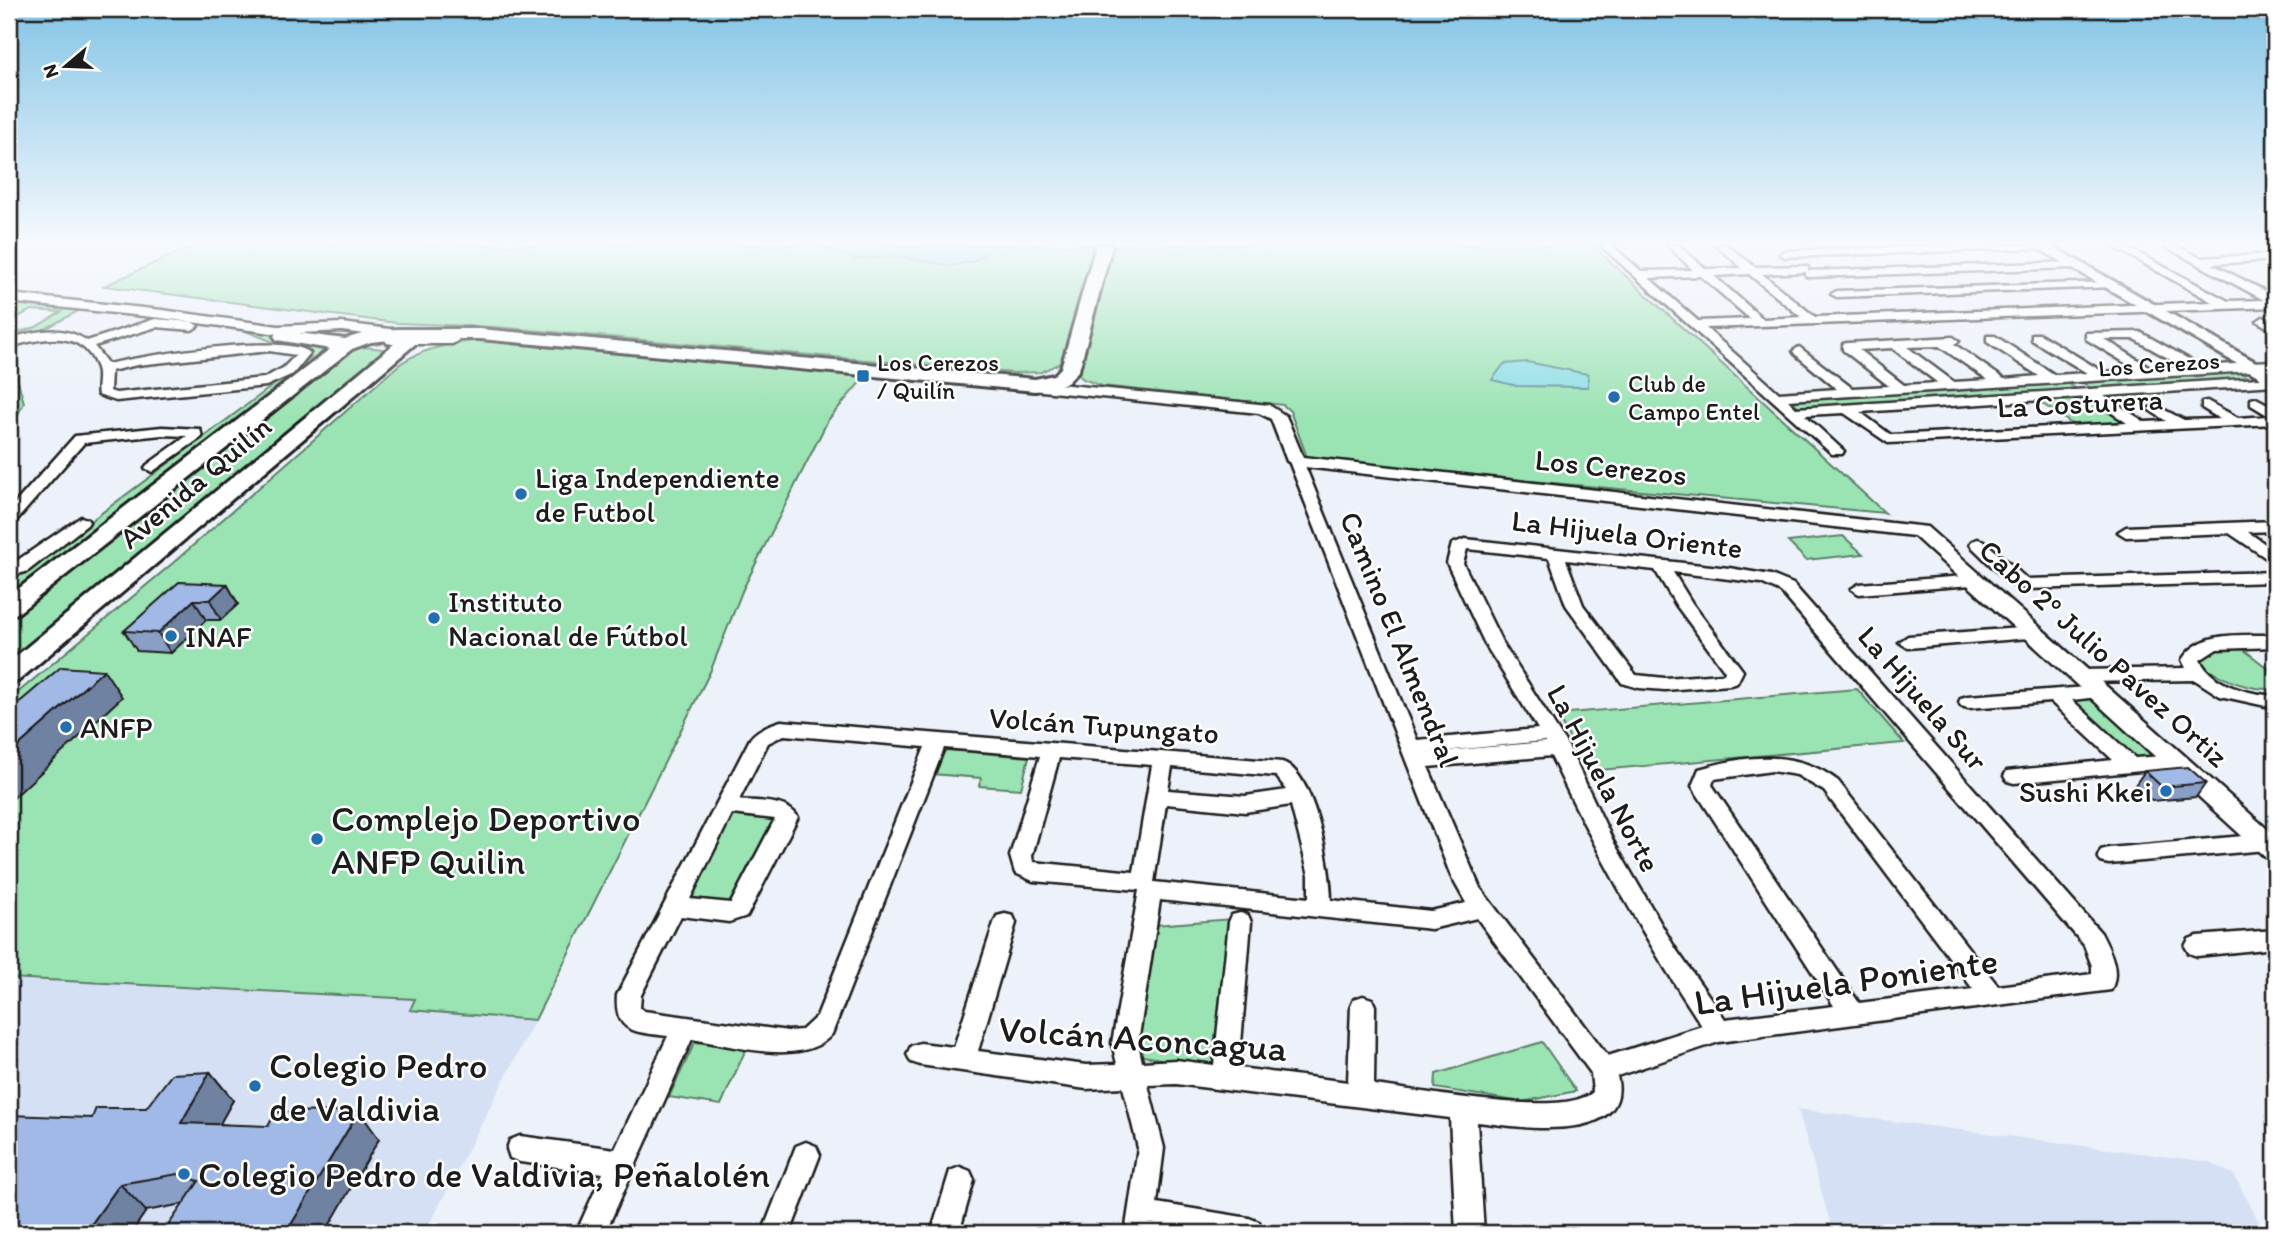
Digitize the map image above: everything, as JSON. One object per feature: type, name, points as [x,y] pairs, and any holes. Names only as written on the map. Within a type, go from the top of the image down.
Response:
[{"type":"main road","points":[[1062,375],[1085,303]]},
{"type":"main road","points":[[2140,303],[2251,367],[2275,374]]},
{"type":"main road","points":[[2163,303],[2275,374]]},
{"type":"main road","points":[[283,336],[395,348],[405,340],[499,335],[668,349],[1028,386],[1062,375]]},
{"type":"main road","points":[[376,368],[415,349],[452,340],[499,335]]},
{"type":"main road","name":"Avenida Quilín","points":[[9,675],[376,368],[405,340]]},
{"type":"main road","name":"Avenida Quilín","points":[[9,608],[351,343]]},
{"type":"main road","points":[[998,383],[1062,375]]},
{"type":"street","points":[[49,303],[285,330],[342,327],[405,340],[452,340]]},
{"type":"street","points":[[1669,303],[1837,451]]},
{"type":"street","points":[[1738,303],[1760,323]]},
{"type":"street","points":[[1790,303],[1811,320]]},
{"type":"street","points":[[1848,303],[1867,318]]},
{"type":"street","points":[[2223,303],[2227,305]]},
{"type":"street","points":[[1694,325],[2260,303]]},
{"type":"street","points":[[86,345],[155,323],[192,326]]},
{"type":"street","points":[[248,326],[283,336]]},
{"type":"street","points":[[9,343],[49,333],[61,334],[86,345],[104,369],[106,386],[103,392],[116,397],[266,382],[300,361],[304,353],[269,346],[137,361],[104,369]]},
{"type":"street","points":[[2150,373],[2090,336],[2136,335],[2199,370]]},
{"type":"street","points":[[2036,337],[2100,376]]},
{"type":"street","points":[[1992,339],[2052,379]]},
{"type":"street","points":[[1901,389],[1846,348],[1948,341],[2002,383]]},
{"type":"street","points":[[1894,344],[1951,386]]},
{"type":"street","points":[[1799,351],[1848,392]]},
{"type":"street","name":"Los Cerezos","points":[[1776,397],[2251,367]]},
{"type":"street","name":"Los Cerezos","points":[[1794,412],[2091,393],[2275,374]]},
{"type":"street","name":"Camino El Almendral","points":[[1062,375],[1087,391],[1269,410],[1278,416],[1462,876],[1605,1081]]},
{"type":"street","points":[[2069,378],[2141,426]]},
{"type":"street","points":[[2256,402],[2275,414]]},
{"type":"street","points":[[2207,405],[2236,422]]},
{"type":"street","name":"La Costurera","points":[[1847,409],[1888,439],[2275,420]]},
{"type":"street","points":[[2155,409],[2180,425]]},
{"type":"street","points":[[9,519],[37,491],[80,439],[162,431],[195,432],[195,437],[152,468]]},
{"type":"street","name":"Los Cerezos","points":[[1296,461],[1920,531]]},
{"type":"street","points":[[9,572],[22,567],[81,522]]},
{"type":"street","points":[[2126,532],[2275,526]]},
{"type":"street","points":[[2234,528],[2275,559]]},
{"type":"street","name":"Cabo 2º Julio Pavez Ortiz","points":[[1920,531],[1978,580],[2270,847]]},
{"type":"street","name":"La Hijuela Oriente","points":[[1458,547],[1475,544],[1662,566],[1765,579],[1787,588]]},
{"type":"street","points":[[1978,544],[2016,580],[2025,584],[2275,577]]},
{"type":"street","name":"La Hijuela Norte","points":[[1458,547],[1455,563],[1494,644],[1555,741],[1623,878],[1667,955],[1719,1031]]},
{"type":"street","points":[[1556,554],[1558,567],[1572,602],[1629,678],[1639,683],[1661,684],[1730,679],[1734,671],[1685,605],[1662,566]]},
{"type":"street","points":[[1858,589],[1978,580]]},
{"type":"street","name":"La Hijuela Sur","points":[[1787,588],[2093,940],[2104,966],[2103,983]]},
{"type":"street","points":[[1908,642],[2035,633]]},
{"type":"street","points":[[2199,674],[2190,660],[2201,646],[2275,641]]},
{"type":"street","points":[[2084,677],[2199,674],[2235,693],[2275,702]]},
{"type":"street","points":[[1968,702],[2101,692]]},
{"type":"street","points":[[2056,695],[2131,766]]},
{"type":"street","name":"Volcán Tupungato","points":[[725,806],[761,739],[772,731],[792,727],[1275,768],[1293,777],[1320,875],[1320,910]]},
{"type":"street","points":[[675,906],[729,913],[739,910],[787,817],[781,812],[725,806],[629,995],[628,1013],[637,1020],[788,1042],[811,1038],[827,1021],[937,741]]},
{"type":"street","points":[[1414,754],[1555,741]]},
{"type":"street","points":[[1051,751],[1021,856],[1023,867],[1033,872],[1320,910],[1430,920],[1483,908]]},
{"type":"street","points":[[1163,760],[1125,1032],[1127,1055],[1151,1148],[1140,1224],[1250,1232]]},
{"type":"street","points":[[2014,776],[2177,762]]},
{"type":"street","points":[[1853,1014],[1702,786],[1706,774],[1748,764],[1793,765],[1818,773],[1831,786],[1992,996]]},
{"type":"street","points":[[1157,796],[1245,804],[1299,796]]},
{"type":"street","points":[[2109,856],[2270,847]]},
{"type":"street","points":[[1225,1078],[1240,922]]},
{"type":"street","points":[[963,1060],[1005,923]]},
{"type":"street","points":[[2197,946],[2275,939]]},
{"type":"street","name":"La Hijuela Poniente","points":[[1605,1081],[1719,1031],[2103,983]]},
{"type":"street","points":[[1360,1095],[1363,1006]]},
{"type":"street","points":[[590,1233],[685,1027]]},
{"type":"street","name":"Volcán Aconcagua","points":[[920,1054],[1086,1077],[1175,1072],[1538,1117],[1559,1117],[1590,1109],[1599,1104],[1605,1081]]},
{"type":"street","points":[[1463,1108],[1470,1233]]},
{"type":"street","points":[[520,1149],[623,1163]]},
{"type":"street","points":[[776,1233],[806,1155]]},
{"type":"street","points":[[945,1233],[960,1180]]},
{"type":"shaded area","name":"Colegio Pedro de Valdivia","points":[[9,978],[416,999],[411,1010],[535,1020],[425,1233],[9,1233]]},
{"type":"shaded area","points":[[1798,1109],[2209,1162],[2234,1175],[2265,1233],[1833,1233]]},
{"type":"green space","points":[[9,303],[84,308],[41,331],[9,340],[9,335],[36,327],[61,312],[31,310],[9,322]]},
{"type":"green space","points":[[238,303],[1080,303],[1060,363],[1041,372],[1013,373],[496,327],[397,323]]},
{"type":"green space","points":[[1095,303],[1655,303],[1885,513],[1531,481],[1307,457],[1290,411],[1283,405],[1102,386],[1083,379],[1076,372],[1074,365]]},
{"type":"green space","points":[[243,330],[339,341],[326,356],[9,599],[9,575],[25,570],[311,357]]},
{"type":"green space","name":"Complejo Deportivo ANFP Quilin","points":[[498,339],[723,363],[867,374],[828,420],[743,589],[710,672],[535,1020],[410,1010],[415,999],[9,978],[9,700],[173,563],[401,363],[423,352],[447,345]]},
{"type":"green space","points":[[354,346],[393,350],[9,663],[9,616]]},
{"type":"green space","points":[[9,370],[16,374],[24,403],[9,431]]},
{"type":"green space","points":[[2239,372],[2252,379],[2094,390],[2081,382]]},
{"type":"green space","points":[[2066,382],[2081,392],[1800,408],[1790,399]]},
{"type":"green space","points":[[2092,399],[2128,423],[2075,426],[2040,402]]},
{"type":"green space","points":[[1843,536],[1863,554],[1806,560],[1788,542]]},
{"type":"green space","points":[[2238,645],[2275,674],[2275,689],[2238,684],[2204,667],[2200,653],[2213,647]]},
{"type":"green space","points":[[1857,689],[1904,743],[1588,771],[1556,714]]},
{"type":"green space","points":[[2096,698],[2157,756],[2126,758],[2069,700]]},
{"type":"green space","points":[[947,750],[1029,757],[1021,789],[979,786],[981,778],[932,774],[941,754]]},
{"type":"green space","points":[[733,812],[779,817],[740,904],[686,902]]},
{"type":"green space","points":[[1232,919],[1220,1069],[1131,1054],[1155,925]]},
{"type":"green space","points":[[695,1042],[746,1049],[721,1105],[669,1097]]},
{"type":"green space","points":[[1542,1042],[1576,1091],[1522,1102],[1435,1088],[1436,1074]]},
{"type":"water","points":[[1527,362],[1588,374],[1588,387],[1517,386],[1492,380],[1504,364]]},
{"type":"building","points":[[179,582],[227,584],[210,600],[194,600],[158,633],[124,631]]},
{"type":"building","points":[[61,667],[104,670],[9,754],[9,711]]},
{"type":"building","points":[[2188,767],[2206,783],[2162,787],[2145,771]]},
{"type":"building","name":"Colegio Pedro de Valdivia, Peñalolén","points":[[210,1072],[181,1123],[268,1126],[276,1112],[359,1111],[286,1233],[163,1233],[199,1181],[178,1174],[120,1184],[85,1233],[9,1233],[9,1115],[92,1118],[96,1108],[146,1108],[172,1074]]},
{"type":"place","name":"Los Cerezos / Quilín","points":[[863,376]]},
{"type":"place","name":"Club de Campo Entel","points":[[1614,397]]},
{"type":"place","name":"Liga Independiente de Futbol","points":[[521,494]]},
{"type":"place","name":"Instituto Nacional de Fútbol","points":[[434,618]]},
{"type":"place","name":"INAF","points":[[171,636]]},
{"type":"place","name":"ANFP","points":[[66,727]]},
{"type":"place","name":"Sushi Kkei","points":[[2166,791]]},
{"type":"place","name":"Complejo Deportivo ANFP Quilin","points":[[317,839]]},
{"type":"place","name":"Colegio Pedro de Valdivia","points":[[255,1086]]},
{"type":"place","name":"Colegio Pedro de Valdivia, Peñalolén","points":[[184,1174]]}]
